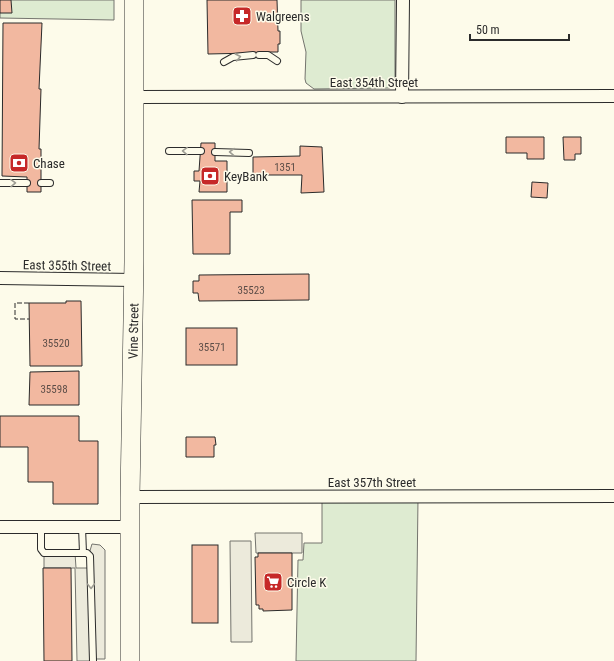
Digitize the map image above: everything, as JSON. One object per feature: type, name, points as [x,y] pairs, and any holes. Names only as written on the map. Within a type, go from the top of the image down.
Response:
[{"type":"main road","name":"Vine Street","points":[[130,661],[130,497],[134,280],[134,0]]},
{"type":"street","points":[[402,97],[403,0]]},
{"type":"street","name":"East 354th Street","points":[[134,97],[614,96]]},
{"type":"street","name":"East 355th Street","points":[[0,278],[134,280]]},
{"type":"street","name":"East 357th Street","points":[[130,497],[614,496]]},
{"type":"street","points":[[0,527],[130,527]]},
{"type":"lane","points":[[224,62],[233,57],[256,55],[268,55],[277,61]]},
{"type":"lane","points":[[169,151],[201,151]]},
{"type":"lane","points":[[215,152],[250,153]]},
{"type":"lane","points":[[0,183],[26,183]]},
{"type":"lane","points":[[41,183],[50,183]]},
{"type":"lane","points":[[41,527],[41,549],[44,553],[87,552],[90,556],[93,661]]},
{"type":"lane","points":[[82,527],[83,552]]},
{"type":"green space","points":[[0,0],[114,0],[114,20],[0,18]]},
{"type":"green space","points":[[301,0],[395,0],[395,84],[390,88],[314,89],[306,83],[306,52],[301,31]]},
{"type":"green space","points":[[322,498],[418,499],[416,661],[296,661],[298,560],[303,560],[304,543],[322,543]]},
{"type":"shaded area","points":[[255,533],[302,533],[302,553],[256,553]]},
{"type":"shaded area","points":[[230,541],[251,541],[252,642],[231,642]]},
{"type":"shaded area","points":[[92,544],[100,545],[105,550],[105,659],[77,661],[75,568],[44,568],[44,553],[75,553],[76,568],[90,568],[89,554]]},
{"type":"building","points":[[0,0],[11,0],[12,13],[0,13]]},
{"type":"building","name":"Walgreens","points":[[207,0],[277,0],[278,31],[280,31],[280,44],[278,44],[278,52],[259,52],[259,56],[253,56],[253,53],[208,54]]},
{"type":"building","points":[[3,23],[42,23],[39,89],[41,89],[39,149],[41,149],[41,192],[27,192],[27,177],[2,176]]},
{"type":"building","points":[[506,137],[544,137],[544,159],[527,159],[527,153],[506,153]]},
{"type":"building","points":[[563,137],[581,137],[581,154],[575,154],[575,160],[564,160]]},
{"type":"building","points":[[201,143],[215,143],[215,161],[227,161],[227,192],[199,192],[200,181],[194,181],[194,171],[199,171]]},
{"type":"building","points":[[300,146],[322,147],[324,192],[301,193],[302,175],[253,175],[253,157],[300,156]]},
{"type":"building","points":[[532,182],[548,183],[547,198],[531,197]]},
{"type":"building","points":[[192,200],[242,200],[242,212],[230,212],[230,254],[193,254]]},
{"type":"building","points":[[309,274],[309,300],[199,301],[198,293],[193,293],[193,281],[199,281],[199,275]]},
{"type":"building","points":[[66,301],[81,301],[82,366],[30,366],[29,303],[66,303]]},
{"type":"building","points":[[186,328],[237,328],[237,365],[186,365]]},
{"type":"building","points":[[79,371],[79,405],[29,405],[30,372]]},
{"type":"building","points":[[0,416],[79,416],[79,441],[98,441],[98,504],[53,504],[53,482],[28,482],[28,447],[0,447]]},
{"type":"building","points":[[186,437],[215,437],[216,445],[214,445],[214,457],[186,457]]},
{"type":"building","points":[[192,545],[218,545],[218,623],[192,623]]},
{"type":"building","points":[[258,553],[292,553],[292,610],[263,611],[263,609],[259,609],[259,605],[256,605],[255,557],[258,557]]},
{"type":"building","points":[[43,568],[71,568],[72,661],[44,661]]},
{"type":"fence","points":[[29,303],[15,303],[15,319],[29,319]]},
{"type":"place","name":"Walgreens","points":[[242,16]]},
{"type":"place","name":"Chase","points":[[19,163]]},
{"type":"place","name":"KeyBank","points":[[210,176]]},
{"type":"place","name":"Circle K","points":[[273,582]]}]
